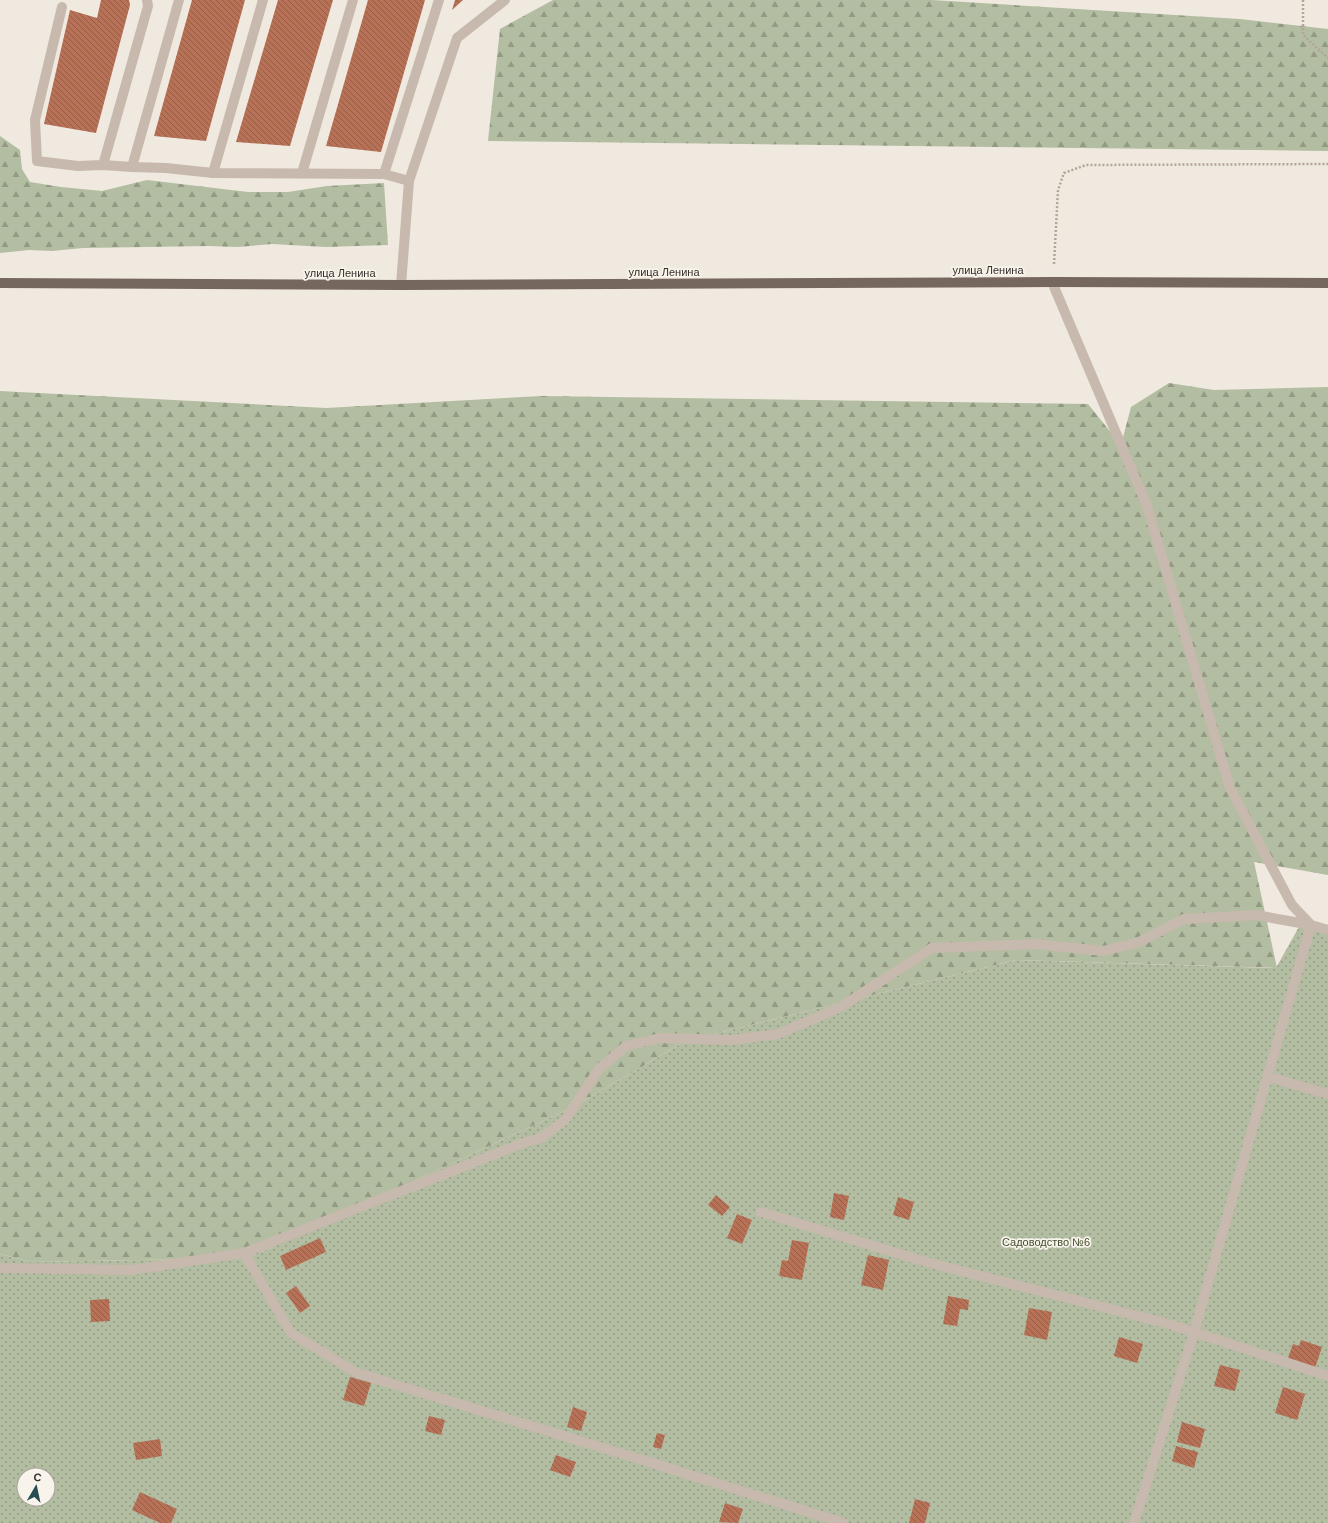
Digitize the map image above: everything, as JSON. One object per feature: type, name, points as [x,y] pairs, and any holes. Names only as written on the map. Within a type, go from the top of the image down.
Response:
[{"type":"main road","name":"улица Ленина","points":[[0,284],[401,285],[1052,282],[1328,283]]},
{"type":"lane","points":[[104,165],[148,6],[147,0]]},
{"type":"lane","points":[[132,168],[179,0]]},
{"type":"lane","points":[[213,173],[263,0]]},
{"type":"lane","points":[[302,173],[353,0]]},
{"type":"lane","points":[[384,174],[439,0]]},
{"type":"lane","points":[[401,285],[409,181],[457,38],[505,0]]},
{"type":"lane","points":[[62,7],[35,120],[37,161],[78,166],[104,165],[132,168],[166,168],[213,173],[384,174],[409,181]]},
{"type":"lane","points":[[1052,282],[1147,506],[1230,788],[1292,905],[1311,925]]},
{"type":"lane","points":[[0,1268],[131,1270],[244,1253],[523,1143],[541,1138],[565,1120],[599,1069],[626,1046],[660,1038],[731,1040],[778,1034],[841,1007],[932,948],[1036,944],[1103,951],[1139,942],[1184,919],[1256,915],[1311,925],[1328,930]]},
{"type":"lane","points":[[1134,1523],[1194,1332],[1311,925]]},
{"type":"lane","points":[[1268,1077],[1328,1094]]},
{"type":"lane","points":[[761,1212],[930,1263],[1169,1324],[1328,1376]]},
{"type":"lane","points":[[244,1253],[291,1333],[357,1374],[623,1454],[844,1523]]},
{"type":"path","points":[[1303,0],[1304,35],[1328,58]]},
{"type":"path","points":[[1052,282],[1058,190],[1064,173],[1086,165],[1328,164]]},
{"type":"green space","points":[[553,0],[932,0],[1240,19],[1328,29],[1328,151],[488,141],[500,29]]},
{"type":"green space","points":[[0,136],[20,150],[22,169],[30,182],[61,187],[102,191],[147,180],[248,192],[288,192],[327,186],[384,183],[388,245],[326,247],[272,244],[238,247],[83,248],[52,251],[29,250],[0,253]]},
{"type":"green space","points":[[1169,383],[1214,390],[1328,387],[1328,875],[1254,862],[1277,968],[1016,960],[685,1041],[579,1104],[249,1258],[31,1262],[0,1254],[0,391],[326,408],[541,396],[1088,404],[1121,445],[1131,407]]},
{"type":"green space","name":"Садоводство №6","points":[[1300,925],[1328,935],[1328,1523],[0,1523],[0,1254],[31,1262],[249,1258],[579,1104],[685,1041],[1016,960],[1276,968]]},
{"type":"building","points":[[101,0],[129,0],[130,5],[96,133],[44,124],[70,10],[97,18]]},
{"type":"building","points":[[192,0],[245,0],[206,141],[154,136]]},
{"type":"building","points":[[278,0],[333,0],[290,146],[236,142]]},
{"type":"building","points":[[368,0],[425,0],[381,152],[326,146]]},
{"type":"building","points":[[455,0],[463,0],[452,10]]},
{"type":"building","points":[[834,1193],[849,1196],[844,1220],[830,1217]]},
{"type":"building","points":[[716,1195],[730,1207],[722,1216],[708,1205]]},
{"type":"building","points":[[898,1197],[914,1202],[909,1220],[893,1215]]},
{"type":"building","points":[[737,1214],[752,1220],[742,1244],[727,1238]]},
{"type":"building","points":[[320,1238],[326,1252],[286,1270],[280,1256]]},
{"type":"building","points":[[792,1240],[809,1243],[802,1280],[779,1276],[782,1260],[788,1261]]},
{"type":"building","points":[[868,1255],[889,1260],[883,1290],[861,1285]]},
{"type":"building","points":[[296,1286],[310,1306],[300,1313],[286,1293]]},
{"type":"building","points":[[948,1296],[969,1300],[968,1310],[960,1309],[957,1326],[943,1324]]},
{"type":"building","points":[[109,1299],[110,1321],[91,1322],[90,1300]]},
{"type":"building","points":[[1029,1308],[1052,1312],[1047,1340],[1024,1335]]},
{"type":"building","points":[[1119,1337],[1143,1344],[1137,1363],[1114,1356]]},
{"type":"building","points":[[1301,1340],[1322,1347],[1315,1368],[1288,1358],[1293,1344],[1299,1346]]},
{"type":"building","points":[[1220,1365],[1240,1370],[1235,1391],[1214,1386]]},
{"type":"building","points":[[350,1377],[371,1383],[364,1406],[343,1400]]},
{"type":"building","points":[[1283,1387],[1305,1394],[1297,1420],[1275,1413]]},
{"type":"building","points":[[573,1407],[587,1412],[581,1431],[567,1427]]},
{"type":"building","points":[[429,1416],[445,1420],[441,1435],[425,1431]]},
{"type":"building","points":[[1182,1422],[1205,1429],[1200,1448],[1177,1442]]},
{"type":"building","points":[[657,1433],[665,1435],[661,1449],[653,1447]]},
{"type":"building","points":[[160,1439],[162,1456],[136,1460],[133,1443]]},
{"type":"building","points":[[1176,1446],[1198,1452],[1194,1468],[1172,1461]]},
{"type":"building","points":[[556,1455],[576,1462],[570,1477],[550,1470]]},
{"type":"building","points":[[140,1492],[177,1509],[171,1523],[160,1523],[132,1510]]},
{"type":"building","points":[[915,1499],[930,1503],[925,1523],[909,1523]]},
{"type":"building","points":[[725,1503],[743,1509],[738,1523],[719,1522]]}]
